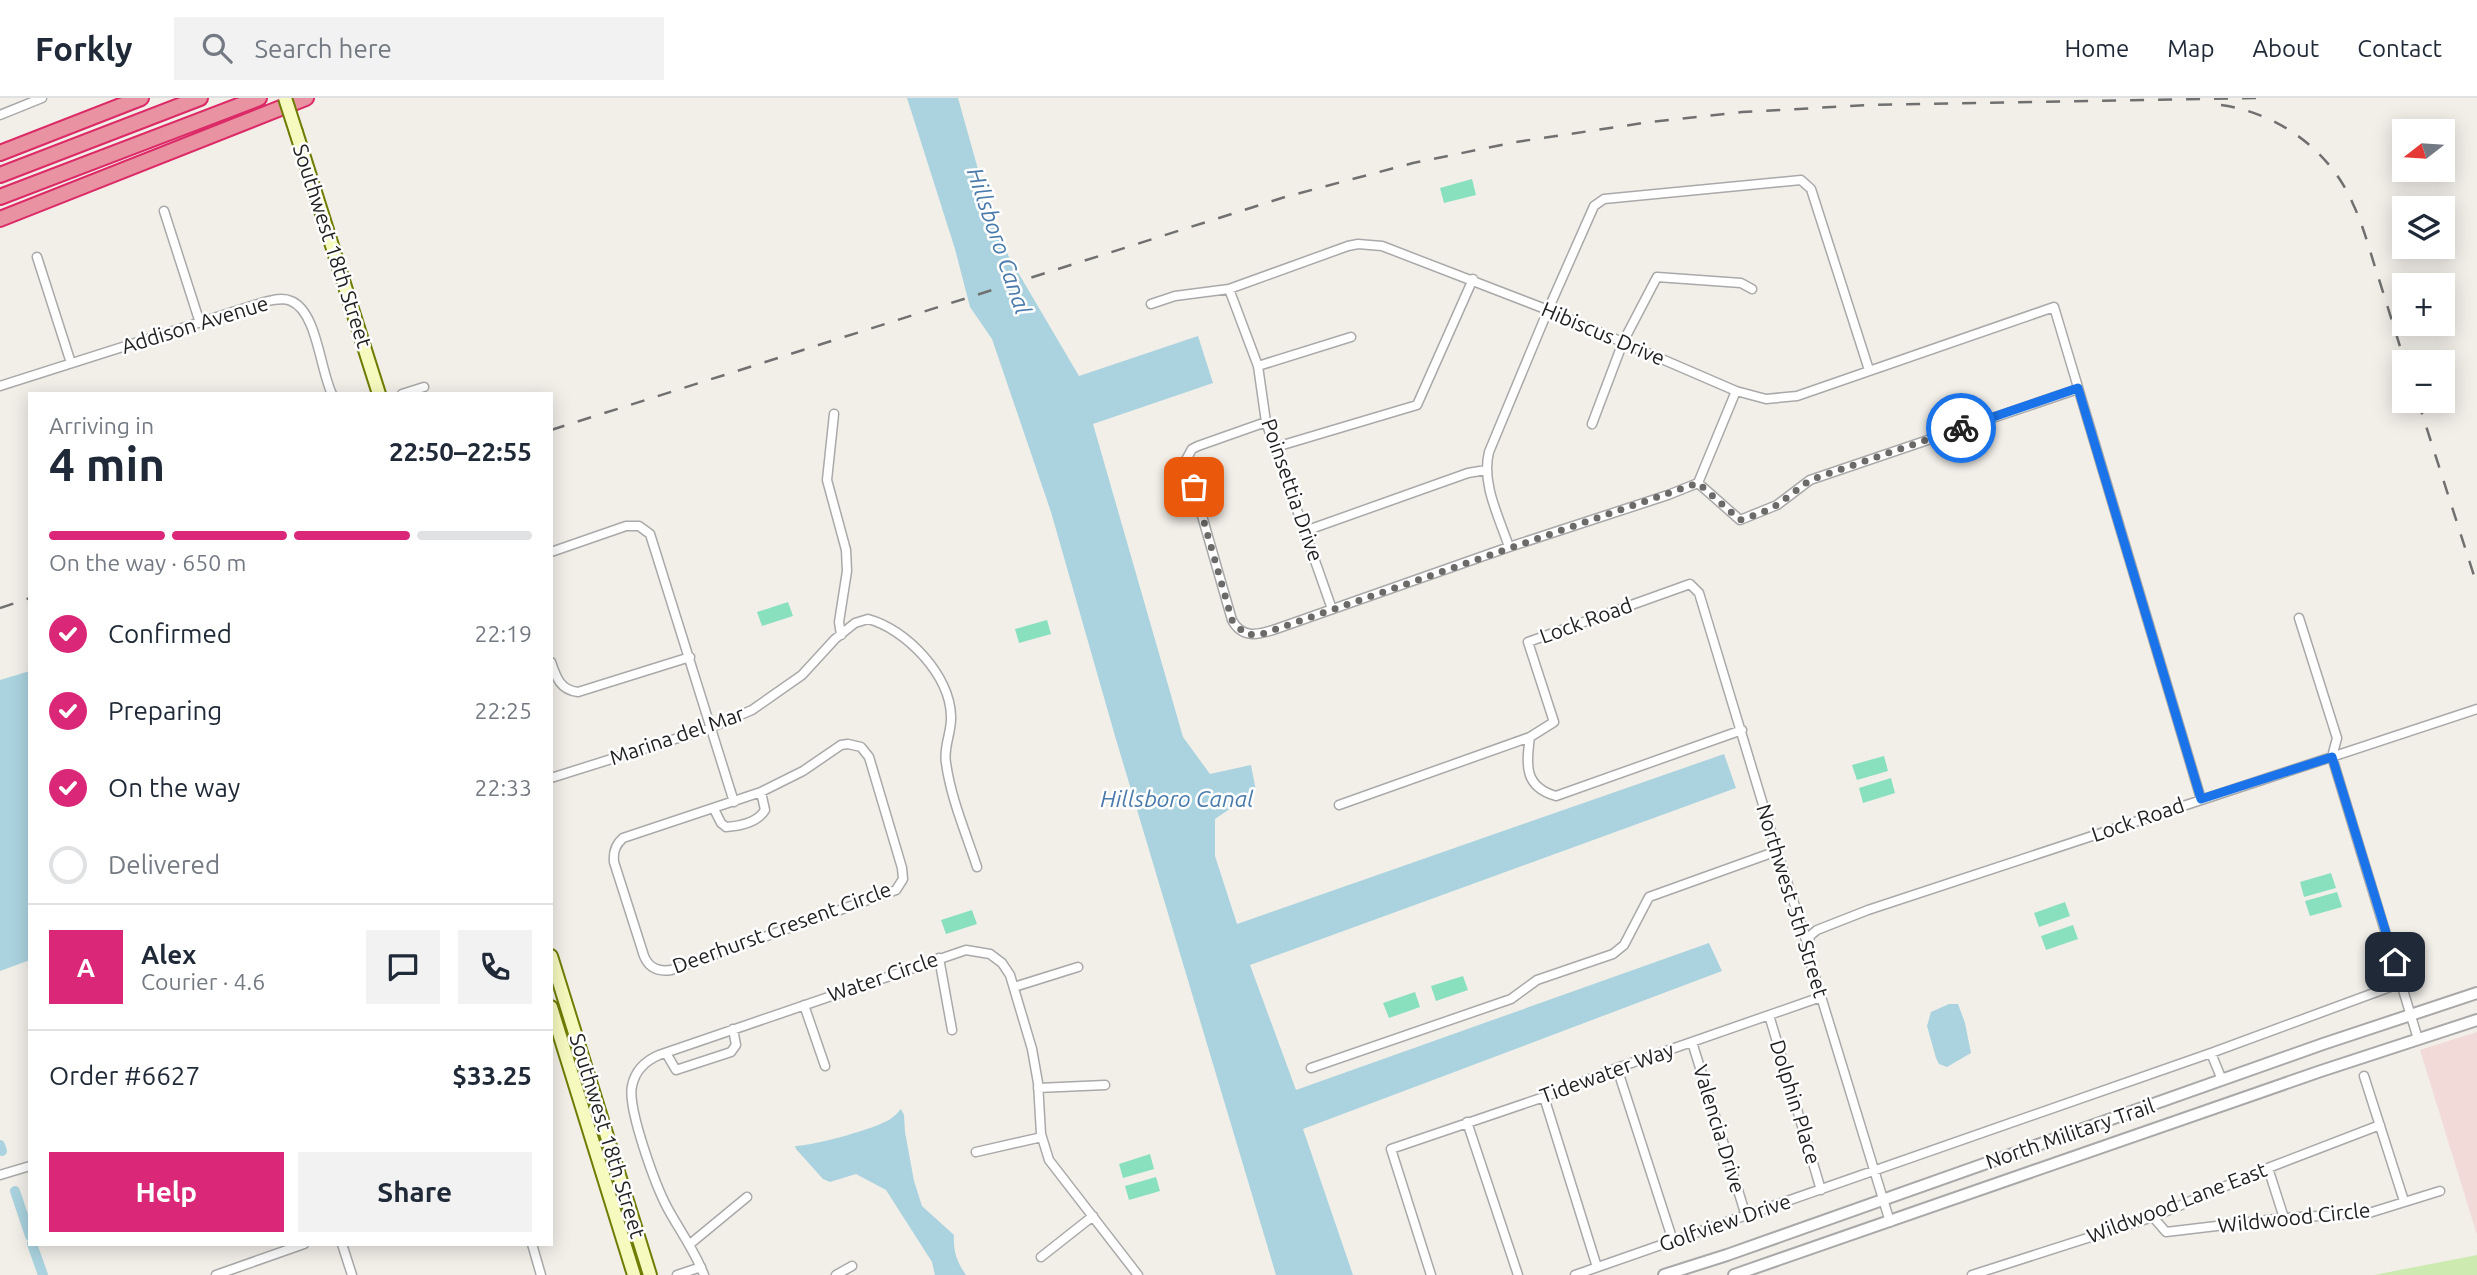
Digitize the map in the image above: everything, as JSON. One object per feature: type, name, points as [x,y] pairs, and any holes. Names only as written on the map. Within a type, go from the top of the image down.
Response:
[{"type":"highway","points":[[0,153],[141,98]]},
{"type":"highway","points":[[0,175],[200,98]]},
{"type":"highway","points":[[0,197],[259,98]]},
{"type":"highway","points":[[0,219],[306,98]]},
{"type":"main road","name":"Southwest 18th Street","points":[[285,98],[378,392]]},
{"type":"main road","name":"Southwest 18th Street","points":[[553,962],[650,1275]]},
{"type":"main road","name":"Southwest 18th Street","points":[[553,1013],[634,1275]]},
{"type":"street","points":[[0,115],[42,98]]},
{"type":"street","points":[[1509,547],[1486,470],[1489,452],[1594,206],[1604,199],[1801,180],[1811,189],[1869,370]]},
{"type":"street","points":[[164,212],[200,323]]},
{"type":"street","name":"Hibiscus Drive","points":[[1151,304],[1175,296],[1229,289],[1358,244],[1382,246],[1473,279],[1736,391],[1766,399],[1797,396],[2054,307],[2078,388]]},
{"type":"street","points":[[37,257],[71,363]]},
{"type":"street","points":[[1592,424],[1623,342],[1657,277],[1741,283],[1752,289]]},
{"type":"street","points":[[1276,447],[1417,405],[1473,279]]},
{"type":"street","name":"Poinsettia Drive","points":[[1229,289],[1258,366],[1266,422],[1332,610]]},
{"type":"street","name":"Addison Avenue","points":[[0,386],[264,302],[282,299],[291,301],[309,320],[331,392]]},
{"type":"street","points":[[1258,366],[1351,337]]},
{"type":"street","points":[[408,392],[424,387]]},
{"type":"street","points":[[1698,483],[1740,520],[1777,505],[1810,480],[2078,388],[2201,799]]},
{"type":"street","points":[[1266,422],[1198,446],[1192,449],[1186,460],[1232,620],[1245,634],[1259,635],[1698,483],[1736,391]]},
{"type":"street","points":[[834,414],[827,480],[846,550],[847,571],[839,622],[841,635]]},
{"type":"street","points":[[1305,531],[1468,473],[1486,470]]},
{"type":"street","points":[[553,551],[626,526],[646,529],[653,540],[734,802]]},
{"type":"street","name":"Lock Road","points":[[1530,737],[1555,722],[1528,642],[1690,583]]},
{"type":"street","name":"Northwest 5th Street","points":[[1690,583],[1699,593],[1742,730],[1890,1222]]},
{"type":"street","name":"Marina del Mar","points":[[553,777],[710,728],[752,710],[789,686],[841,635],[855,623],[868,618],[895,630],[923,655],[943,685],[949,699],[951,719],[945,761],[977,867]]},
{"type":"street","points":[[2299,618],[2337,738],[2332,757],[2418,1039]]},
{"type":"street","points":[[553,667],[559,683],[565,688],[578,691],[690,657]]},
{"type":"street","name":"Lock Road","points":[[1807,943],[1817,930],[1868,910],[2477,709]]},
{"type":"street","points":[[1339,805],[1530,737],[1526,763],[1533,782],[1541,792],[1556,796],[1742,730]]},
{"type":"street","name":"Deerhurst Cresent Circle","points":[[855,744],[861,747],[869,757],[902,868],[903,879],[900,885],[890,894],[671,970],[657,970],[644,956],[614,862],[614,849],[622,838],[761,792],[803,771],[841,745],[855,744]]},
{"type":"street","points":[[713,809],[726,827],[752,821],[761,817],[765,810],[761,792]]},
{"type":"street","points":[[1311,1068],[1511,999],[1537,980],[1613,954],[1623,945],[1649,897],[1777,851]]},
{"type":"street","name":"Water Circle","points":[[677,1275],[702,1271],[658,1187],[631,1100],[634,1079],[641,1067],[652,1058],[966,950],[983,951],[1002,963],[1010,975],[1032,1049],[1042,1137],[1055,1169],[1138,1275]]},
{"type":"street","points":[[939,958],[953,1030]]},
{"type":"street","points":[[1014,987],[1078,967]]},
{"type":"street","name":"North Military Trail","points":[[1873,1170],[2211,1053],[2401,983]]},
{"type":"street","name":"North Military Trail","points":[[1664,1275],[2477,993]]},
{"type":"street","name":"Tidewater Way","points":[[1431,1275],[1391,1149],[1821,997]]},
{"type":"street","points":[[804,1005],[825,1066]]},
{"type":"street","name":"Dolphin Place","points":[[1769,1015],[1821,1190]]},
{"type":"street","name":"North Military Trail","points":[[1734,1275],[2477,1020]]},
{"type":"street","points":[[666,1053],[676,1070],[731,1052],[736,1045],[733,1029]]},
{"type":"street","name":"Valencia Drive","points":[[1692,1042],[1746,1216]]},
{"type":"street","points":[[2211,1053],[2221,1080]]},
{"type":"street","points":[[1617,1068],[1673,1241]]},
{"type":"street","points":[[2364,1076],[2404,1201]]},
{"type":"street","points":[[1038,1088],[1105,1085]]},
{"type":"street","points":[[1544,1097],[1597,1267]]},
{"type":"street","points":[[1467,1122],[1518,1275]]},
{"type":"street","name":"Wildwood Lane East","points":[[1972,1275],[2153,1217],[2379,1125]]},
{"type":"street","points":[[976,1152],[1042,1137]]},
{"type":"street","points":[[0,1175],[28,1167]]},
{"type":"street","points":[[2268,1168],[2284,1218]]},
{"type":"street","name":"Golfview Drive","points":[[1575,1275],[1873,1170]]},
{"type":"street","name":"Wildwood Circle","points":[[2153,1217],[2166,1232],[2284,1218],[2369,1213],[2440,1191]]},
{"type":"street","points":[[690,1244],[747,1197]]},
{"type":"street","points":[[1041,1257],[1093,1216]]},
{"type":"street","points":[[216,1275],[298,1246]]},
{"type":"street","points":[[343,1246],[352,1275]]},
{"type":"street","points":[[533,1246],[541,1275]]},
{"type":"street","points":[[836,1275],[852,1266]]},
{"type":"shaded area","points":[[2477,1032],[2477,1235],[2420,1050]]},
{"type":"green space","points":[[1472,179],[1476,195],[1444,203],[1440,188]]},
{"type":"green space","points":[[788,602],[793,616],[762,626],[757,612]]},
{"type":"green space","points":[[1047,620],[1051,634],[1019,643],[1015,629]]},
{"type":"green space","points":[[1884,756],[1888,771],[1857,780],[1852,765]]},
{"type":"green space","points":[[1891,778],[1895,793],[1863,803],[1859,788]]},
{"type":"green space","points":[[2331,873],[2336,888],[2304,897],[2300,882]]},
{"type":"green space","points":[[2337,892],[2342,907],[2310,916],[2305,901]]},
{"type":"green space","points":[[2065,902],[2070,916],[2039,927],[2034,913]]},
{"type":"green space","points":[[972,910],[977,924],[946,934],[941,920]]},
{"type":"green space","points":[[2073,925],[2078,939],[2046,950],[2041,936]]},
{"type":"green space","points":[[1463,976],[1468,990],[1436,1001],[1431,986]]},
{"type":"green space","points":[[1415,992],[1420,1007],[1389,1018],[1383,1003]]},
{"type":"green space","points":[[1150,1154],[1154,1169],[1123,1178],[1119,1164]]},
{"type":"green space","points":[[1156,1177],[1160,1191],[1129,1200],[1125,1186]]},
{"type":"green space","points":[[2477,1255],[2477,1275],[2374,1275]]},
{"type":"water","name":"Hillsboro Canal","points":[[907,98],[958,98],[992,219],[1009,257],[1079,376],[1198,336],[1213,383],[1093,424],[1183,737],[1210,774],[1251,765],[1256,791],[1215,819],[1215,856],[1237,924],[1724,754],[1736,788],[1250,965],[1296,1090],[1709,943],[1722,971],[1303,1129],[1353,1275],[1276,1275],[1051,512],[992,339],[970,307],[955,249]]},
{"type":"water","points":[[28,672],[28,961],[0,971],[0,680]]},
{"type":"water","points":[[1949,1004],[1958,1004],[1971,1053],[1947,1067],[1939,1064],[1936,1058],[1927,1026],[1931,1012]]},
{"type":"water","points":[[901,1109],[914,1181],[922,1206],[954,1235],[956,1256],[966,1275],[935,1275],[932,1262],[886,1190],[856,1174],[830,1182],[823,1179],[796,1149],[795,1146],[830,1140],[875,1126],[893,1117]]},
{"type":"waterway","points":[[0,1145],[2,1151]]},
{"type":"waterway","points":[[15,1191],[28,1230]]},
{"type":"waterway","points":[[33,1246],[43,1275]]},
{"type":"railway","points":[[553,429],[1285,197],[1413,163],[1516,142],[1650,122],[1742,112],[1870,105],[2256,98]]},
{"type":"railway","points":[[2221,105],[2242,109],[2282,126],[2300,137],[2331,167],[2360,220],[2401,350]]},
{"type":"railway","points":[[2422,413],[2477,585]]},
{"type":"railway","points":[[0,608],[28,599]]},
{"type":"way so far","points":[[1194,487],[1232,620],[1245,634],[1259,635],[1698,483],[1740,520],[1777,505],[1810,480],[1961,428]]},
{"type":"route","points":[[1961,428],[2078,388],[2201,799],[2332,757],[2395,962]]}]
